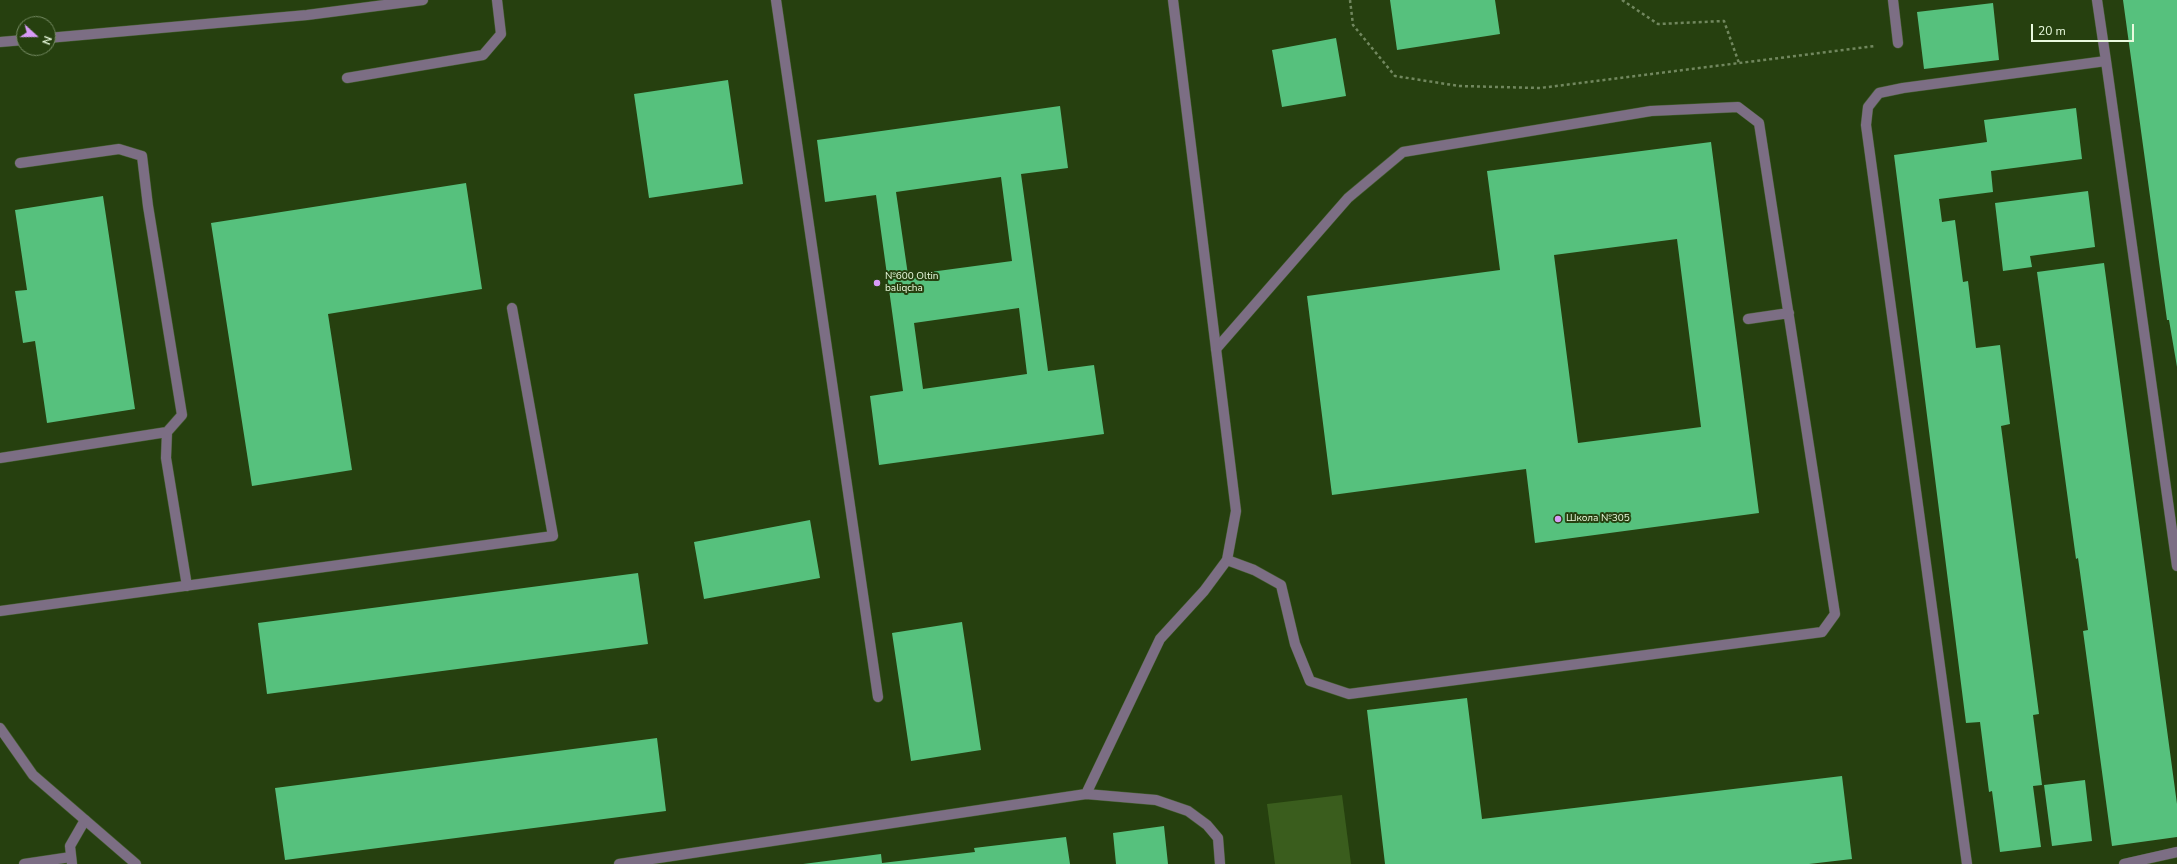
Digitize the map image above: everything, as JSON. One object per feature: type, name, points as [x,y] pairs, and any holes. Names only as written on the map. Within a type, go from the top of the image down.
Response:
[{"type":"street","points":[[56,37],[307,15],[423,0]]},
{"type":"street","points":[[347,78],[483,55],[501,34],[497,0]]},
{"type":"street","points":[[776,0],[878,697]]},
{"type":"street","points":[[1086,794],[1160,639],[1204,591],[1227,560],[1236,512],[1173,0]]},
{"type":"street","points":[[1893,0],[1898,43]]},
{"type":"street","points":[[2098,0],[2177,566]]},
{"type":"street","points":[[0,42],[16,41]]},
{"type":"street","points":[[1967,864],[1866,125],[1868,106],[1879,93],[1890,89],[2106,61]]},
{"type":"street","points":[[1216,349],[1348,198],[1403,152],[1651,111],[1738,107],[1759,123],[1835,614],[1822,632],[1349,694],[1310,681],[1295,644],[1281,585],[1254,570],[1227,560]]},
{"type":"street","points":[[20,163],[120,149],[142,156],[148,206],[182,414],[167,432],[166,458],[188,586]]},
{"type":"street","points":[[0,611],[553,536],[512,308]]},
{"type":"street","points":[[1748,319],[1789,313]]},
{"type":"street","points":[[0,458],[167,432]]},
{"type":"street","points":[[0,728],[33,775],[136,864]]},
{"type":"street","points":[[619,864],[1086,794],[1156,800],[1188,811],[1207,825],[1218,838],[1220,864]]},
{"type":"street","points":[[24,864],[72,860],[70,846],[85,820]]},
{"type":"street","points":[[2124,864],[2177,852]]},
{"type":"path","points":[[1350,0],[1354,24],[1395,76],[1459,86],[1540,88],[1898,43]]},
{"type":"path","points":[[1622,0],[1658,24],[1724,21],[1739,63]]},
{"type":"green space","points":[[1342,795],[1351,864],[1275,864],[1267,804]]},
{"type":"building","points":[[1390,0],[1495,0],[1500,34],[1397,50]]},
{"type":"building","points":[[2123,0],[2177,0],[2177,367],[2169,320],[2167,320]]},
{"type":"building","points":[[1993,3],[1999,60],[1924,69],[1917,12]]},
{"type":"building","points":[[1336,38],[1346,96],[1282,107],[1272,50]]},
{"type":"building","points":[[728,80],[743,184],[649,198],[634,94]]},
{"type":"building","points":[[1060,106],[1068,168],[1021,174],[1048,371],[1094,365],[1104,434],[879,465],[870,396],[903,391],[876,195],[825,202],[817,140]],"holes":[[[1001,177],[1012,261],[908,275],[896,192]],[[1019,308],[1027,374],[923,389],[914,323]]]},
{"type":"building","points":[[2076,108],[2082,159],[1991,171],[1993,192],[1939,199],[1942,222],[1955,220],[1963,282],[1968,281],[1976,348],[2000,345],[2010,424],[2001,426],[2039,714],[2033,715],[2042,785],[2033,786],[2041,847],[2000,852],[1992,791],[1989,792],[1980,722],[1966,723],[1894,155],[1987,142],[1984,120]]},
{"type":"building","points":[[1711,142],[1759,513],[1535,543],[1526,469],[1332,495],[1307,296],[1500,270],[1487,171]],"holes":[[[1677,239],[1701,427],[1578,443],[1554,255]]]},
{"type":"building","points":[[466,183],[482,289],[328,314],[352,470],[252,486],[211,223]]},
{"type":"building","points":[[2088,191],[2095,247],[2030,256],[2032,267],[2003,271],[1995,203]]},
{"type":"building","points":[[103,196],[135,409],[47,423],[35,341],[23,343],[15,291],[27,290],[15,210]]},
{"type":"building","points":[[2104,263],[2177,804],[2177,837],[2112,846],[2083,631],[2088,630],[2078,558],[2076,559],[2037,272]]},
{"type":"building","points":[[810,520],[820,578],[704,599],[694,542]]},
{"type":"building","points":[[638,573],[648,644],[267,694],[258,623]]},
{"type":"building","points":[[962,622],[981,750],[911,761],[892,633]]},
{"type":"building","points":[[1467,698],[1482,819],[1842,776],[1852,859],[1809,864],[1385,864],[1367,710]]},
{"type":"building","points":[[657,738],[666,811],[285,860],[275,788]]},
{"type":"building","points":[[2085,780],[2092,841],[2052,846],[2044,785]]},
{"type":"building","points":[[1164,826],[1168,864],[1116,864],[1113,833]]},
{"type":"building","points":[[1066,837],[1070,864],[803,864],[881,854],[882,863],[975,852],[974,848]]},
{"type":"place","name":"№600 Oltin baliqcha","points":[[877,283]]},
{"type":"place","name":"Школа №305","points":[[1558,519]]}]
